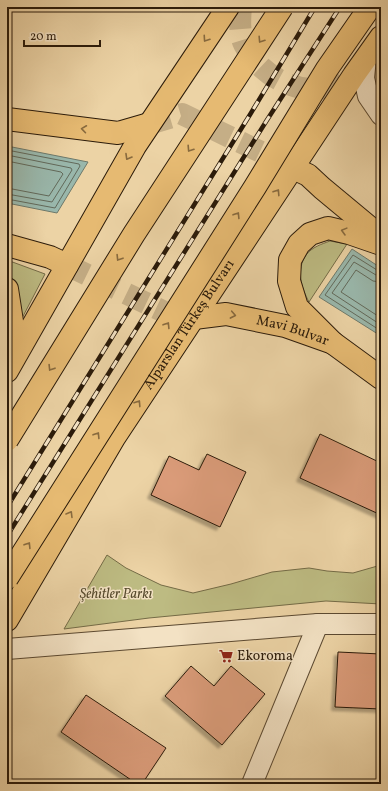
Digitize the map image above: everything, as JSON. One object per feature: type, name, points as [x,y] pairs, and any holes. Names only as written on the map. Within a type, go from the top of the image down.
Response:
[{"type":"main road","points":[[7,371],[135,146],[228,7]]},
{"type":"main road","points":[[7,440],[134,234],[282,7]]},
{"type":"main road","name":"Alparslan Türkeş Bulvarı","points":[[7,578],[255,187],[327,69],[370,7]]},
{"type":"main road","name":"Alparslan Türkeş Bulvarı","points":[[7,620],[114,438],[381,37]]},
{"type":"main road","points":[[7,119],[118,134],[149,124]]},
{"type":"main road","points":[[293,168],[308,175],[381,237]]},
{"type":"main road","points":[[332,343],[297,307],[289,281],[290,260],[299,244],[310,234],[328,228],[350,233],[381,244]]},
{"type":"main road","points":[[7,245],[50,258],[67,266]]},
{"type":"main road","points":[[7,289],[13,328],[7,351]]},
{"type":"main road","name":"Mavi Bulvar","points":[[194,318],[226,314],[285,326],[332,343],[381,378]]},
{"type":"street","points":[[366,58],[364,78],[368,96],[381,115]]},
{"type":"street","points":[[252,784],[318,624]]},
{"type":"street","points":[[7,649],[318,624],[381,624]]},
{"type":"green space","points":[[330,241],[347,244],[309,302],[302,284],[300,273],[303,261],[311,250]]},
{"type":"green space","points":[[7,260],[45,274],[19,324],[17,290],[7,267]]},
{"type":"green space","name":"Şehitler Parkı","points":[[107,555],[126,568],[161,585],[193,593],[272,572],[309,568],[353,573],[381,565],[381,604],[326,601],[149,618],[64,629]]},
{"type":"water","points":[[7,146],[88,162],[57,213],[7,203]]},
{"type":"water","points":[[352,249],[381,268],[381,336],[319,297]]},
{"type":"building","points":[[320,434],[381,463],[381,515],[300,478]]},
{"type":"building","points":[[207,454],[246,472],[220,527],[151,495],[169,456],[199,470]]},
{"type":"building","points":[[338,652],[381,654],[381,709],[335,707]]},
{"type":"building","points":[[191,666],[214,686],[231,666],[265,694],[222,745],[165,696]]},
{"type":"building","points":[[86,695],[166,748],[142,784],[137,784],[61,732]]},
{"type":"tunnel","points":[[241,7],[240,20],[242,40],[250,54],[265,71],[285,83],[307,89],[323,88],[354,75]]},
{"type":"tunnel","points":[[149,124],[182,114],[290,166]]},
{"type":"tunnel","points":[[67,265],[179,319],[191,318]]},
{"type":"railway","points":[[7,507],[315,7]]},
{"type":"railway","points":[[7,536],[267,120],[340,7]]},
{"type":"place","name":"Ekoroma","points":[[226,656]]}]
